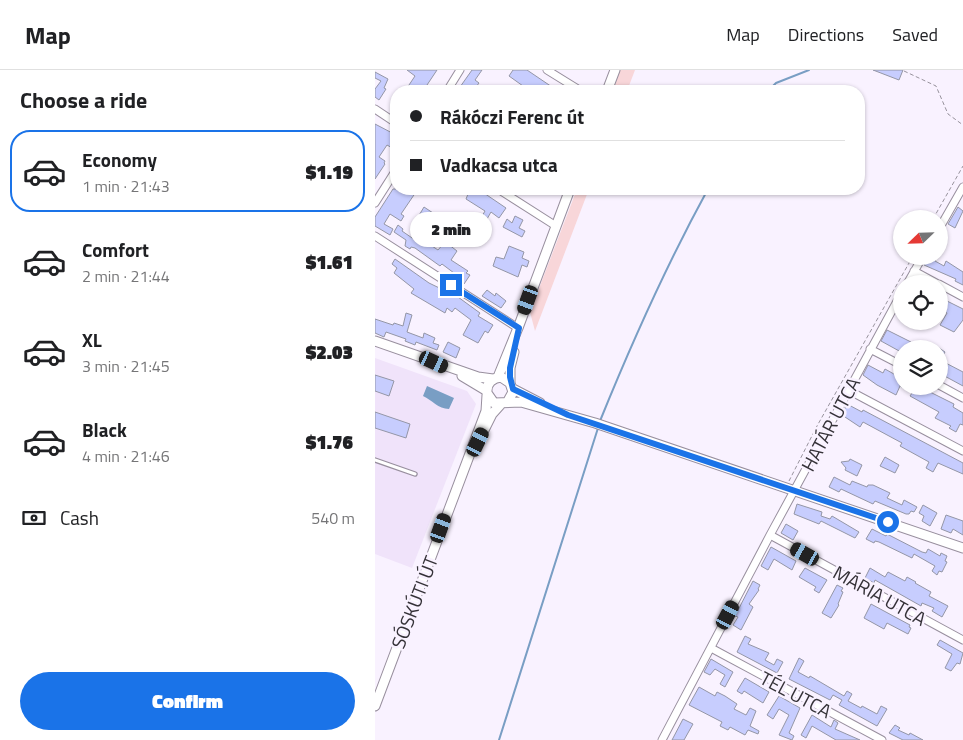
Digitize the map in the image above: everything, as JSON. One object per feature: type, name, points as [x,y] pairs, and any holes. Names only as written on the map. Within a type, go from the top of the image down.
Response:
[{"type":"main road","points":[[609,85],[615,70]]},
{"type":"main road","points":[[487,393],[487,385],[496,378],[519,328],[568,195]]},
{"type":"main road","points":[[504,402],[512,396],[510,368],[519,328]]},
{"type":"main road","points":[[375,341],[486,379],[505,378],[512,386],[568,415]]},
{"type":"main road","points":[[434,362],[487,393],[495,403],[521,402],[605,426],[963,548]]},
{"type":"main road","name":"SÓSKÚTI ÚT","points":[[375,706],[486,411],[487,393]]},
{"type":"main road","name":"SÓSKÚTI ÚT","points":[[453,498],[492,414],[504,402]]},
{"type":"street","points":[[451,85],[460,70]]},
{"type":"street","points":[[547,70],[571,85]]},
{"type":"street","points":[[375,109],[390,119]]},
{"type":"street","points":[[375,203],[390,179]]},
{"type":"street","points":[[948,216],[961,196],[963,186]]},
{"type":"street","points":[[508,195],[556,226]]},
{"type":"street","points":[[375,236],[519,328]]},
{"type":"street","points":[[912,275],[918,265]]},
{"type":"street","points":[[914,271],[922,275]]},
{"type":"street","points":[[948,289],[963,297]]},
{"type":"street","name":"HATÁR UTCA","points":[[662,740],[893,308]]},
{"type":"street","points":[[870,349],[893,361]]},
{"type":"street","points":[[848,390],[963,451]]},
{"type":"street","points":[[948,390],[963,398]]},
{"type":"street","name":"MÁRIA UTCA","points":[[770,535],[963,640]]},
{"type":"street","name":"TÉL UTCA","points":[[711,648],[882,740]]},
{"type":"lane","points":[[375,460],[415,474]]},
{"type":"path","points":[[904,71],[936,86],[948,114],[963,125]]},
{"type":"path","points":[[938,210],[963,166]]},
{"type":"path","points":[[782,487],[908,265]]},
{"type":"shaded area","points":[[620,70],[635,70],[629,85],[615,85]]},
{"type":"shaded area","points":[[575,195],[587,195],[535,331],[530,312]]},
{"type":"shaded area","points":[[375,358],[467,391],[476,404],[412,568],[375,554]]},
{"type":"water","points":[[427,386],[454,398],[449,409],[438,406],[423,396]]},
{"type":"building","points":[[407,70],[437,70],[427,85],[409,85],[415,76]]},
{"type":"building","points":[[472,70],[482,70],[475,80],[479,83],[478,85],[461,85]]},
{"type":"building","points":[[513,70],[527,70],[549,85],[522,85],[509,76]]},
{"type":"building","points":[[873,70],[903,70],[899,80]]},
{"type":"building","points":[[375,72],[388,79],[384,88],[386,89],[379,100],[375,97],[375,89],[381,81],[375,78]]},
{"type":"building","points":[[375,124],[390,132],[390,147],[387,145],[379,157],[385,161],[385,164],[375,179]]},
{"type":"building","points":[[390,194],[414,195],[401,214],[404,216],[401,221],[390,214],[384,224],[393,229],[390,235],[375,226],[375,217]]},
{"type":"building","points":[[468,195],[487,195],[506,208],[499,218],[491,212],[483,226],[478,223],[485,211],[466,199]]},
{"type":"building","points":[[424,207],[436,215],[428,227],[436,232],[429,244],[438,250],[444,243],[448,244],[457,251],[451,260],[468,271],[466,273],[470,275],[464,284],[456,279],[458,276],[442,264],[440,266],[415,248],[411,247],[410,249],[405,246],[406,240],[394,232],[398,225],[403,229],[402,231],[415,240],[422,229],[416,226],[417,223],[415,222]]},
{"type":"building","points":[[958,207],[963,211],[955,228],[948,224]]},
{"type":"building","points":[[515,216],[523,220],[519,228],[525,231],[522,237],[503,227],[507,219],[512,223]]},
{"type":"building","points":[[460,219],[471,226],[469,231],[462,227],[458,234],[453,230]]},
{"type":"building","points":[[509,246],[524,252],[522,258],[529,261],[527,267],[522,265],[518,277],[493,266],[496,257],[504,259]]},
{"type":"building","points":[[395,259],[429,283],[458,297],[480,313],[478,316],[493,325],[488,333],[485,331],[478,343],[463,335],[471,320],[455,308],[452,312],[447,308],[445,313],[411,293],[414,289],[394,273],[397,268],[392,264]]},
{"type":"building","points":[[948,262],[963,272],[963,285],[947,275],[924,265],[944,266],[948,265]]},
{"type":"building","points":[[487,290],[495,296],[496,293],[506,301],[501,308],[482,296]]},
{"type":"building","points":[[948,302],[963,309],[963,320],[954,332],[948,329]]},
{"type":"building","points":[[406,313],[412,315],[407,332],[423,338],[424,333],[435,338],[433,343],[439,345],[437,350],[416,342],[415,345],[405,341],[406,339],[386,332],[384,337],[375,333],[375,319],[403,326]]},
{"type":"building","points":[[887,330],[907,340],[893,340],[893,348],[881,341]]},
{"type":"building","points":[[448,342],[460,348],[456,358],[443,352]]},
{"type":"building","points":[[948,364],[963,372],[963,386],[948,378]]},
{"type":"building","points":[[868,365],[883,373],[885,369],[893,374],[893,393],[877,385],[863,375]]},
{"type":"building","points":[[375,375],[394,381],[389,396],[375,391]]},
{"type":"building","points":[[936,395],[954,404],[953,407],[963,413],[963,425],[960,424],[956,432],[949,428],[951,426],[935,418],[939,412],[910,396]]},
{"type":"building","points":[[847,404],[862,412],[863,410],[963,463],[963,474],[938,463],[933,472],[926,468],[929,462],[900,446],[902,443],[863,422],[860,427],[842,415]]},
{"type":"building","points":[[375,412],[410,424],[406,438],[375,428]]},
{"type":"building","points":[[885,457],[899,465],[895,473],[880,466]]},
{"type":"building","points":[[850,459],[862,465],[857,476],[845,470],[846,468],[841,462],[849,461]]},
{"type":"building","points":[[834,477],[850,485],[852,481],[867,487],[868,485],[873,485],[890,493],[887,498],[902,505],[904,500],[917,507],[914,512],[911,511],[909,514],[906,514],[875,501],[873,504],[841,489],[839,492],[829,487]]},
{"type":"building","points":[[797,504],[822,512],[821,516],[830,519],[832,516],[859,532],[855,538],[821,521],[819,524],[794,514]]},
{"type":"building","points":[[923,505],[937,513],[930,526],[922,521],[924,516],[919,513]]},
{"type":"building","points":[[946,515],[963,521],[963,535],[953,529],[951,533],[941,529]]},
{"type":"building","points":[[786,524],[798,531],[793,540],[781,533]]},
{"type":"building","points":[[872,529],[886,536],[887,534],[922,552],[926,553],[928,549],[940,556],[941,553],[947,556],[945,561],[947,562],[942,572],[939,571],[937,575],[932,571],[935,566],[914,554],[912,558],[879,542],[875,541],[874,543],[866,539]]},
{"type":"building","points":[[771,547],[796,561],[792,570],[774,559],[768,570],[761,566]]},
{"type":"building","points":[[805,568],[827,580],[819,593],[814,590],[816,587],[799,577]]},
{"type":"building","points":[[870,568],[885,577],[888,572],[905,581],[907,577],[931,592],[929,596],[948,606],[942,617],[932,611],[934,608],[922,603],[921,606],[875,580],[874,583],[865,578]]},
{"type":"building","points":[[753,581],[760,585],[759,590],[749,604],[753,607],[741,630],[733,625],[738,617],[735,616]]},
{"type":"building","points":[[837,585],[843,588],[841,591],[843,592],[839,605],[831,618],[822,613]]},
{"type":"building","points":[[871,604],[910,625],[909,627],[911,628],[908,634],[887,623],[884,629],[864,618]]},
{"type":"building","points":[[745,636],[751,639],[748,644],[769,653],[765,660],[774,665],[777,659],[783,662],[777,673],[737,652]]},
{"type":"building","points":[[940,640],[963,653],[960,664],[957,663],[951,671],[945,668],[952,654],[937,645]]},
{"type":"building","points":[[799,658],[804,661],[798,672],[809,678],[810,676],[844,696],[847,691],[852,694],[848,701],[877,714],[881,706],[887,709],[877,726],[839,705],[842,700],[833,695],[830,700],[789,679]]},
{"type":"building","points":[[711,659],[733,672],[725,687],[720,684],[725,675],[715,669],[710,675],[704,672]]},
{"type":"building","points":[[745,678],[769,692],[763,703],[744,691],[742,694],[737,691]]},
{"type":"building","points":[[699,687],[715,696],[717,692],[725,696],[737,704],[734,709],[746,715],[750,708],[756,711],[750,726],[759,731],[758,734],[748,730],[745,735],[730,727],[728,730],[720,726],[722,722],[689,705]]},
{"type":"building","points":[[779,696],[800,708],[789,733],[794,736],[792,740],[779,735],[789,715],[779,709],[773,719],[767,715]]},
{"type":"building","points":[[812,715],[831,727],[834,720],[838,723],[835,729],[860,740],[836,740],[812,726],[806,738],[801,735]]},
{"type":"building","points":[[683,719],[693,724],[684,740],[672,740]]},
{"type":"building","points":[[895,725],[900,728],[898,730],[909,735],[910,733],[923,740],[903,740],[889,733]]},
{"type":"waterway","points":[[774,85],[809,70]]},
{"type":"waterway","points":[[600,421],[651,303],[705,195]]},
{"type":"waterway","points":[[499,740],[598,428]]},
{"type":"route","points":[[451,285],[519,328],[510,368],[510,383],[513,389],[523,396],[568,415],[888,522]]}]
